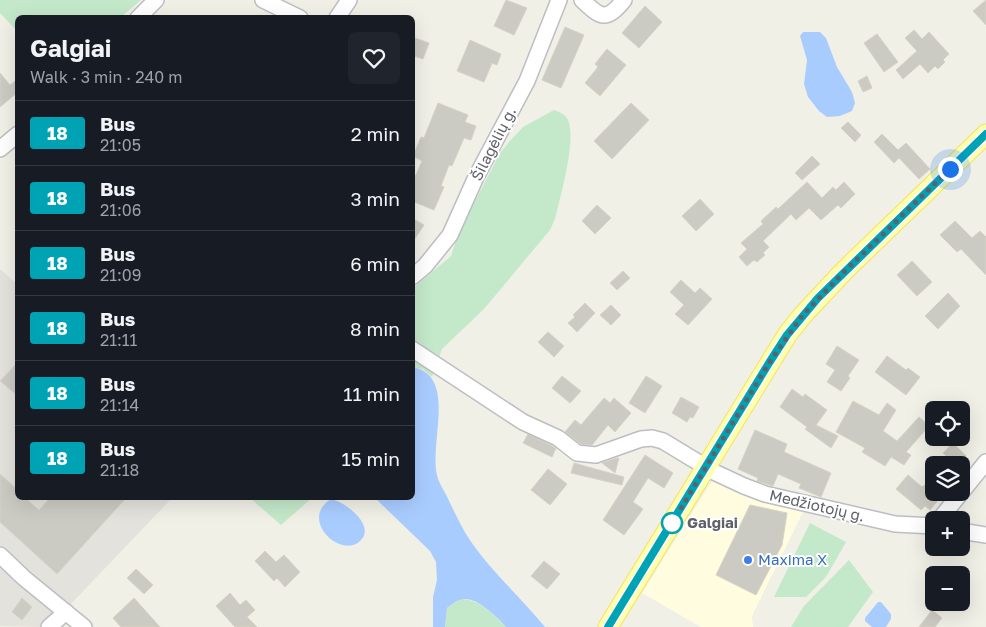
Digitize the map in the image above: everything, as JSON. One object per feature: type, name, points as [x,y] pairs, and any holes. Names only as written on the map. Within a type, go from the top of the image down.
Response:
[{"type":"main road","points":[[608,627],[769,363],[802,316],[844,272],[986,134]]},
{"type":"street","points":[[141,15],[156,0]]},
{"type":"street","points":[[263,0],[294,15]]},
{"type":"street","points":[[339,15],[349,0]]},
{"type":"street","name":"Šilagėlių g.","points":[[415,274],[425,266],[450,236],[476,176],[527,80],[559,0]]},
{"type":"street","points":[[582,0],[597,14],[604,16],[610,14],[624,0]]},
{"type":"street","points":[[0,149],[15,136]]},
{"type":"street","name":"Medžiotojų g.","points":[[415,351],[523,422],[558,438],[577,453],[596,455],[641,439],[652,438],[663,441],[706,468],[744,486],[790,501],[895,524],[925,526]]},
{"type":"street","points":[[946,511],[986,462]]},
{"type":"street","points":[[970,532],[986,535]]},
{"type":"street","points":[[0,555],[24,578],[84,627]]},
{"type":"street","points":[[49,627],[66,612]]},
{"type":"shaded area","points":[[0,269],[15,282],[15,500],[170,500],[67,608],[0,545]]},
{"type":"shaded area","points":[[712,481],[803,512],[752,616],[753,627],[701,627],[642,593]]},
{"type":"shaded area","points":[[0,562],[56,615],[41,627],[0,626]]},
{"type":"green space","points":[[0,0],[141,0],[123,15],[15,15],[15,29],[0,13]]},
{"type":"green space","points":[[554,110],[567,118],[570,127],[569,152],[555,219],[550,230],[484,309],[442,349],[432,377],[423,369],[415,367],[415,286],[451,256],[458,234],[500,153],[523,127]]},
{"type":"green space","points":[[252,500],[310,500],[281,525]]},
{"type":"green space","points":[[810,523],[846,542],[826,577],[806,597],[774,597]]},
{"type":"green space","points":[[849,560],[873,592],[848,627],[791,627],[804,606]]},
{"type":"green space","points":[[461,599],[480,605],[506,627],[445,627],[447,608]]},
{"type":"water","points":[[803,32],[820,32],[826,38],[837,67],[852,92],[855,103],[852,111],[840,116],[827,117],[819,111],[808,97],[804,84],[807,60],[800,36]]},
{"type":"water","points":[[415,368],[427,373],[435,384],[438,398],[436,465],[438,479],[466,534],[475,547],[545,627],[506,627],[478,603],[466,599],[456,601],[447,608],[445,627],[433,627],[433,597],[437,580],[436,562],[430,551],[377,500],[415,500]]},
{"type":"water","points":[[330,500],[344,505],[358,516],[365,529],[364,536],[359,542],[351,546],[333,541],[321,526],[319,516],[322,507]]},
{"type":"water","points":[[878,602],[881,602],[891,614],[891,619],[886,627],[872,627],[865,621],[865,618]]},
{"type":"building","points":[[506,0],[527,8],[514,35],[494,26]]},
{"type":"building","points":[[986,0],[986,25],[973,11]]},
{"type":"building","points":[[645,6],[662,22],[639,48],[622,33]]},
{"type":"building","points":[[565,27],[584,35],[561,88],[542,80]]},
{"type":"building","points":[[914,30],[922,39],[929,32],[949,54],[943,60],[945,62],[938,69],[935,66],[928,73],[920,64],[903,79],[896,70],[917,51],[905,38]]},
{"type":"building","points":[[877,34],[898,62],[884,72],[864,43]]},
{"type":"building","points":[[415,38],[429,43],[423,59],[415,56]]},
{"type":"building","points":[[470,40],[501,54],[497,65],[492,63],[484,82],[457,71]]},
{"type":"building","points":[[607,49],[626,65],[600,96],[585,83],[598,67],[595,64]]},
{"type":"building","points":[[0,73],[10,85],[15,81],[15,94],[0,107]]},
{"type":"building","points":[[867,76],[872,88],[863,92],[858,81]]},
{"type":"building","points":[[438,103],[468,115],[465,122],[476,126],[471,140],[464,138],[452,166],[449,165],[441,186],[444,187],[434,210],[415,202],[415,177],[422,161],[415,157],[415,151],[421,137],[424,138]]},
{"type":"building","points":[[631,103],[649,120],[612,159],[594,141]]},
{"type":"building","points":[[848,122],[861,135],[855,142],[841,128]]},
{"type":"building","points":[[882,134],[898,150],[906,143],[930,169],[919,179],[899,158],[894,163],[874,142]]},
{"type":"building","points":[[812,156],[820,164],[802,180],[795,173]]},
{"type":"building","points":[[807,182],[822,198],[833,187],[836,190],[844,182],[855,194],[841,208],[838,205],[821,220],[809,208],[796,220],[791,214],[763,241],[769,247],[763,253],[765,255],[757,262],[754,260],[747,266],[739,257],[747,249],[741,243],[763,224],[761,221],[776,207],[778,209]]},
{"type":"building","points":[[700,199],[714,214],[696,231],[682,216]]},
{"type":"building","points":[[597,205],[611,218],[595,234],[582,221]]},
{"type":"building","points":[[415,220],[424,225],[415,238]]},
{"type":"building","points":[[955,221],[972,238],[980,231],[986,237],[986,275],[961,249],[957,252],[940,235]]},
{"type":"building","points":[[912,261],[932,282],[917,296],[897,275]]},
{"type":"building","points":[[623,271],[630,278],[617,290],[610,283]]},
{"type":"building","points":[[681,280],[695,293],[700,288],[712,299],[688,325],[675,314],[684,305],[670,292]]},
{"type":"building","points":[[948,293],[960,306],[938,329],[925,316]]},
{"type":"building","points":[[585,303],[595,313],[577,332],[568,323]]},
{"type":"building","points":[[611,305],[621,315],[611,325],[600,315]]},
{"type":"building","points":[[548,332],[564,346],[554,357],[538,342]]},
{"type":"building","points":[[837,346],[859,360],[841,391],[827,382],[835,370],[826,364]]},
{"type":"building","points":[[887,356],[906,370],[908,368],[920,377],[906,395],[875,372]]},
{"type":"building","points":[[15,365],[15,394],[0,381]]},
{"type":"building","points":[[562,376],[581,391],[570,403],[552,388]]},
{"type":"building","points":[[646,376],[662,386],[645,413],[629,403]]},
{"type":"building","points":[[792,389],[803,397],[805,394],[827,410],[816,425],[838,436],[831,448],[780,407]]},
{"type":"building","points":[[681,397],[699,407],[693,418],[690,417],[687,422],[672,413]]},
{"type":"building","points":[[604,398],[610,403],[614,398],[631,413],[615,432],[608,425],[592,445],[581,444],[565,432],[575,420],[581,425]]},
{"type":"building","points":[[853,401],[879,415],[887,403],[896,410],[883,431],[897,441],[919,417],[925,422],[925,431],[906,452],[911,455],[904,465],[891,457],[885,466],[862,452],[865,448],[836,432]]},
{"type":"building","points":[[755,430],[787,444],[784,452],[831,473],[821,497],[799,488],[801,484],[778,474],[773,486],[757,481],[758,478],[738,469]]},
{"type":"building","points":[[528,434],[556,448],[552,457],[523,443]]},
{"type":"building","points":[[950,446],[956,446],[966,456],[946,456],[943,453]]},
{"type":"building","points":[[645,455],[673,473],[664,488],[648,478],[633,502],[643,509],[624,535],[603,520]]},
{"type":"building","points":[[619,458],[615,473],[602,463]]},
{"type":"building","points":[[574,463],[624,477],[622,485],[571,473]]},
{"type":"building","points":[[548,469],[567,484],[550,505],[531,490]]},
{"type":"building","points":[[0,474],[15,487],[15,500],[27,500],[39,510],[48,500],[124,500],[57,574],[0,522]]},
{"type":"building","points":[[908,475],[922,487],[925,486],[925,501],[938,501],[930,510],[925,506],[921,510],[896,489]]},
{"type":"building","name":"Maxima X","points":[[750,505],[787,513],[782,545],[756,595],[716,575]]},
{"type":"building","points":[[265,551],[276,562],[284,555],[300,572],[285,587],[277,578],[274,581],[255,561]]},
{"type":"building","points":[[544,561],[560,574],[547,589],[531,576]]},
{"type":"building","points":[[136,569],[153,585],[144,594],[127,578]]},
{"type":"building","points":[[230,593],[240,605],[246,600],[255,610],[247,617],[257,627],[235,627],[216,606]]},
{"type":"building","points":[[22,598],[32,607],[22,620],[12,612]]},
{"type":"building","points":[[134,598],[160,627],[121,627],[113,618]]},
{"type":"building","points":[[931,611],[942,618],[935,627],[919,627]]},
{"type":"bus line","name":"18","points":[[608,627],[787,335],[818,298],[986,134]]},
{"type":"place","name":"Galgiai","points":[[672,523]]},
{"type":"place","name":"Maxima X","points":[[748,560]]},
{"type":"route","points":[[672,523],[787,335],[818,298],[950,169]]}]
